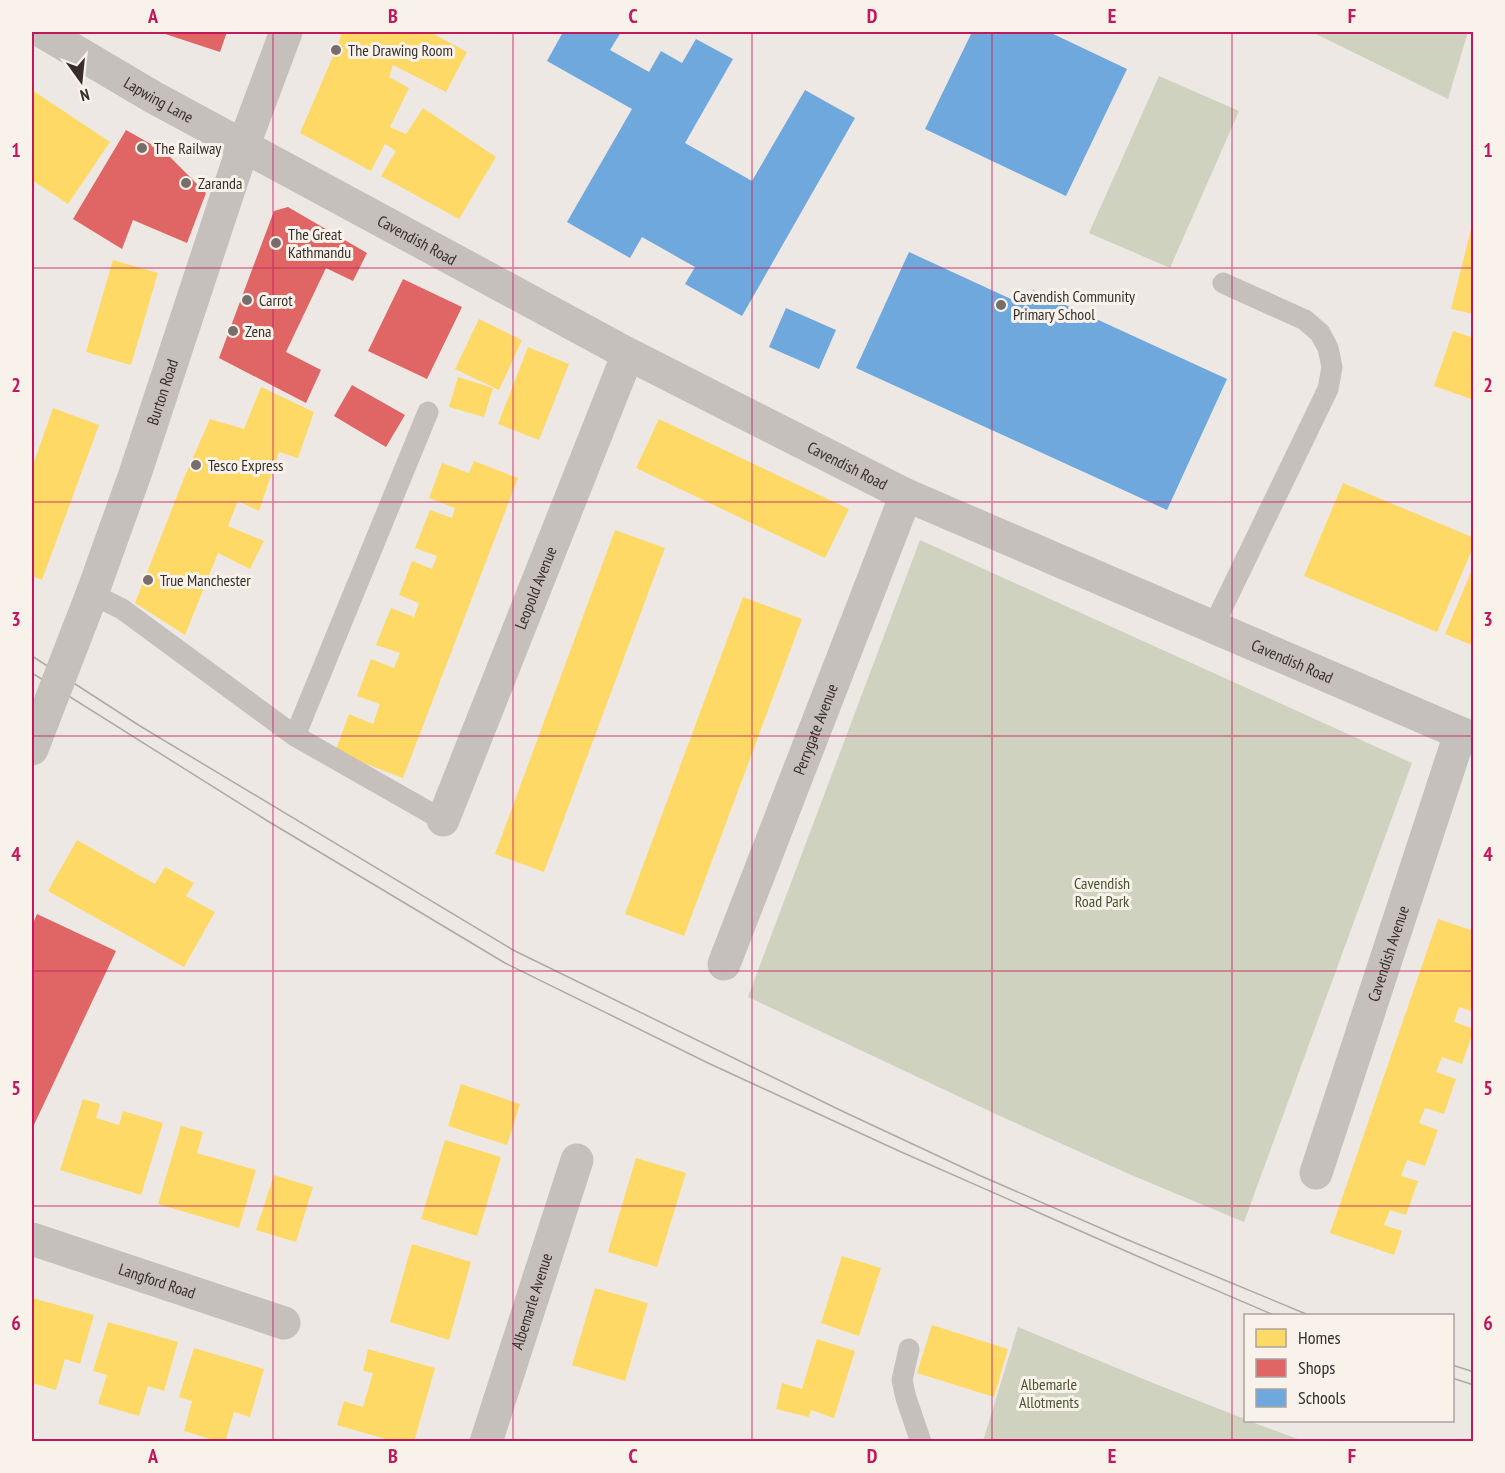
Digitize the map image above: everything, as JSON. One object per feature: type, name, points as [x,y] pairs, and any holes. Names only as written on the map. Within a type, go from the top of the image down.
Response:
[{"type":"street","name":"Lapwing Lane","points":[[43,32],[153,98],[243,147]]},
{"type":"street","name":"Burton Road","points":[[32,749],[139,464],[243,147],[286,32]]},
{"type":"street","name":"Cavendish Road","points":[[243,147],[628,354],[906,495],[1467,736]]},
{"type":"street","name":"Leopold Avenue","points":[[442,820],[628,354]]},
{"type":"street","name":"Perrygate Avenue","points":[[724,964],[906,495]]},
{"type":"street","name":"Cavendish Avenue","points":[[1316,1173],[1467,736]]},
{"type":"street","name":"Albemarle Avenue","points":[[486,1442],[577,1161]]},
{"type":"street","name":"Langford Road","points":[[32,1239],[284,1323]]},
{"type":"lane","points":[[1213,627],[1328,389],[1332,367],[1328,348],[1320,333],[1305,320],[1223,284]]},
{"type":"lane","points":[[295,736],[428,412]]},
{"type":"lane","points":[[92,594],[122,609],[295,736],[442,820]]},
{"type":"lane","points":[[909,1349],[902,1380],[921,1442]]},
{"type":"green space","points":[[1312,32],[1468,32],[1448,99]]},
{"type":"green space","points":[[1159,76],[1239,111],[1170,268],[1089,233]]},
{"type":"green space","name":"Cavendish Road Park","points":[[920,540],[1412,763],[1244,1222],[1000,1116],[748,997]]},
{"type":"green space","name":"Albemarle Allotments","points":[[1018,1327],[1244,1419],[1244,1422],[1251,1422],[1303,1441],[983,1441]]},
{"type":"building: Homes","points":[[342,32],[430,32],[467,52],[446,92],[393,65],[389,77],[409,88],[390,127],[406,134],[423,108],[496,157],[459,219],[381,176],[396,151],[385,144],[371,171],[300,133]]},
{"type":"building: Homes","points":[[32,90],[110,142],[68,204],[32,180]]},
{"type":"building: Homes","points":[[1474,221],[1474,314],[1451,309]]},
{"type":"building: Homes","points":[[113,260],[158,273],[131,365],[86,352]]},
{"type":"building: Homes","points":[[479,319],[522,340],[499,390],[455,369]]},
{"type":"building: Homes","points":[[1453,331],[1474,338],[1474,400],[1434,386]]},
{"type":"building: Homes","points":[[528,347],[569,364],[539,440],[498,424]]},
{"type":"building: Homes","points":[[458,377],[493,388],[484,417],[449,407]]},
{"type":"building: Homes","points":[[261,387],[314,412],[298,458],[279,452],[259,511],[238,501],[228,526],[264,541],[250,569],[218,553],[185,635],[135,603],[184,478],[210,419],[244,429]]},
{"type":"building: Homes","points":[[53,408],[99,425],[42,580],[32,576],[32,468]]},
{"type":"building: Homes","points":[[659,419],[849,509],[825,558],[636,468]]},
{"type":"building: Homes","points":[[474,461],[518,478],[403,778],[335,752],[349,714],[373,724],[380,704],[357,696],[371,659],[394,668],[400,653],[376,645],[391,608],[414,617],[419,603],[399,595],[412,561],[432,569],[437,556],[415,548],[430,510],[452,518],[455,508],[429,498],[442,463],[469,473]]},
{"type":"building: Homes","points":[[1343,483],[1474,538],[1474,545],[1437,632],[1304,576]]},
{"type":"building: Homes","points":[[615,530],[665,548],[544,872],[495,854]]},
{"type":"building: Homes","points":[[1474,567],[1474,646],[1445,634]]},
{"type":"building: Homes","points":[[743,597],[802,619],[684,936],[625,914]]},
{"type":"building: Homes","points":[[77,840],[155,884],[165,867],[194,883],[186,896],[215,912],[184,967],[48,891]]},
{"type":"building: Homes","points":[[1438,919],[1474,931],[1474,965],[1471,971],[1474,972],[1474,1012],[1459,1007],[1454,1022],[1474,1029],[1462,1064],[1442,1057],[1436,1072],[1456,1079],[1444,1114],[1425,1108],[1419,1123],[1438,1130],[1425,1166],[1407,1160],[1401,1176],[1418,1181],[1406,1215],[1390,1210],[1384,1225],[1402,1231],[1394,1255],[1330,1233]]},
{"type":"building: Homes","points":[[461,1084],[520,1104],[507,1145],[448,1126]]},
{"type":"building: Homes","points":[[83,1099],[100,1104],[96,1118],[119,1125],[123,1111],[163,1123],[141,1195],[60,1170]]},
{"type":"building: Homes","points":[[181,1126],[203,1132],[197,1153],[256,1170],[239,1228],[158,1204]]},
{"type":"building: Homes","points":[[445,1140],[501,1157],[477,1236],[421,1219]]},
{"type":"building: Homes","points":[[636,1158],[686,1173],[657,1267],[608,1252]]},
{"type":"building: Homes","points":[[274,1175],[313,1187],[296,1242],[256,1230]]},
{"type":"building: Homes","points":[[412,1244],[471,1262],[449,1340],[390,1322]]},
{"type":"building: Homes","points":[[842,1256],[881,1268],[859,1336],[821,1323]]},
{"type":"building: Homes","points":[[595,1288],[648,1303],[625,1381],[572,1365]]},
{"type":"building: Homes","points":[[32,1298],[94,1315],[80,1364],[65,1359],[56,1390],[32,1383]]},
{"type":"building: Homes","points":[[108,1322],[178,1342],[164,1391],[148,1386],[139,1416],[98,1404],[107,1375],[93,1371]]},
{"type":"building: Homes","points":[[932,1325],[1008,1349],[994,1397],[917,1373]]},
{"type":"building: Homes","points":[[817,1339],[855,1351],[834,1418],[811,1410],[809,1417],[776,1409],[782,1383],[802,1389]]},
{"type":"building: Homes","points":[[194,1348],[264,1369],[250,1417],[234,1412],[225,1442],[184,1431],[192,1401],[179,1397]]},
{"type":"building: Homes","points":[[368,1349],[435,1368],[414,1442],[396,1442],[337,1425],[344,1401],[363,1407],[373,1373],[363,1371]]},
{"type":"building: Shops","points":[[159,32],[227,32],[220,52]]},
{"type":"building: Shops","points":[[126,130],[165,152],[206,193],[187,243],[133,220],[122,249],[73,219]]},
{"type":"building: Shops","points":[[288,207],[367,253],[353,281],[326,268],[286,352],[321,370],[306,403],[219,358],[274,211]]},
{"type":"building: Shops","points":[[403,279],[462,307],[427,379],[368,351]]},
{"type":"building: Shops","points":[[352,385],[405,415],[386,447],[334,416]]},
{"type":"building: Shops","points":[[37,914],[116,951],[32,1129],[32,926]]},
{"type":"building: Schools","points":[[563,32],[621,32],[610,50],[649,72],[661,51],[682,63],[696,39],[733,59],[685,143],[752,181],[805,90],[855,118],[742,316],[685,284],[695,267],[642,237],[630,258],[567,222],[632,109],[547,61]]},
{"type":"building: Schools","points":[[972,32],[1049,32],[1127,69],[1066,196],[925,129]]},
{"type":"building: Schools","points":[[909,252],[1026,306],[1033,290],[1227,379],[1167,510],[856,368]]},
{"type":"building: Schools","points":[[786,308],[836,330],[819,369],[769,347]]},
{"type":"tram line","points":[[32,656],[140,726],[513,950],[842,1111],[981,1176],[1306,1314]]},
{"type":"tram line","points":[[32,673],[266,820],[505,963],[708,1063],[899,1151],[1271,1314]]},
{"type":"tram line","points":[[1454,1366],[1474,1372]]},
{"type":"tram line","points":[[1454,1379],[1474,1385]]},
{"type":"place","name":"The Drawing Room","points":[[336,50]]},
{"type":"place","name":"The Railway","points":[[142,148]]},
{"type":"place","name":"Zaranda","points":[[186,183]]},
{"type":"place","name":"The Great Kathmandu","points":[[276,243]]},
{"type":"place","name":"Carrot","points":[[247,300]]},
{"type":"place","name":"Cavendish Community Primary School","points":[[1001,305]]},
{"type":"place","name":"Zena","points":[[233,331]]},
{"type":"place","name":"Tesco Express","points":[[196,465]]},
{"type":"place","name":"True Manchester","points":[[148,580]]}]
